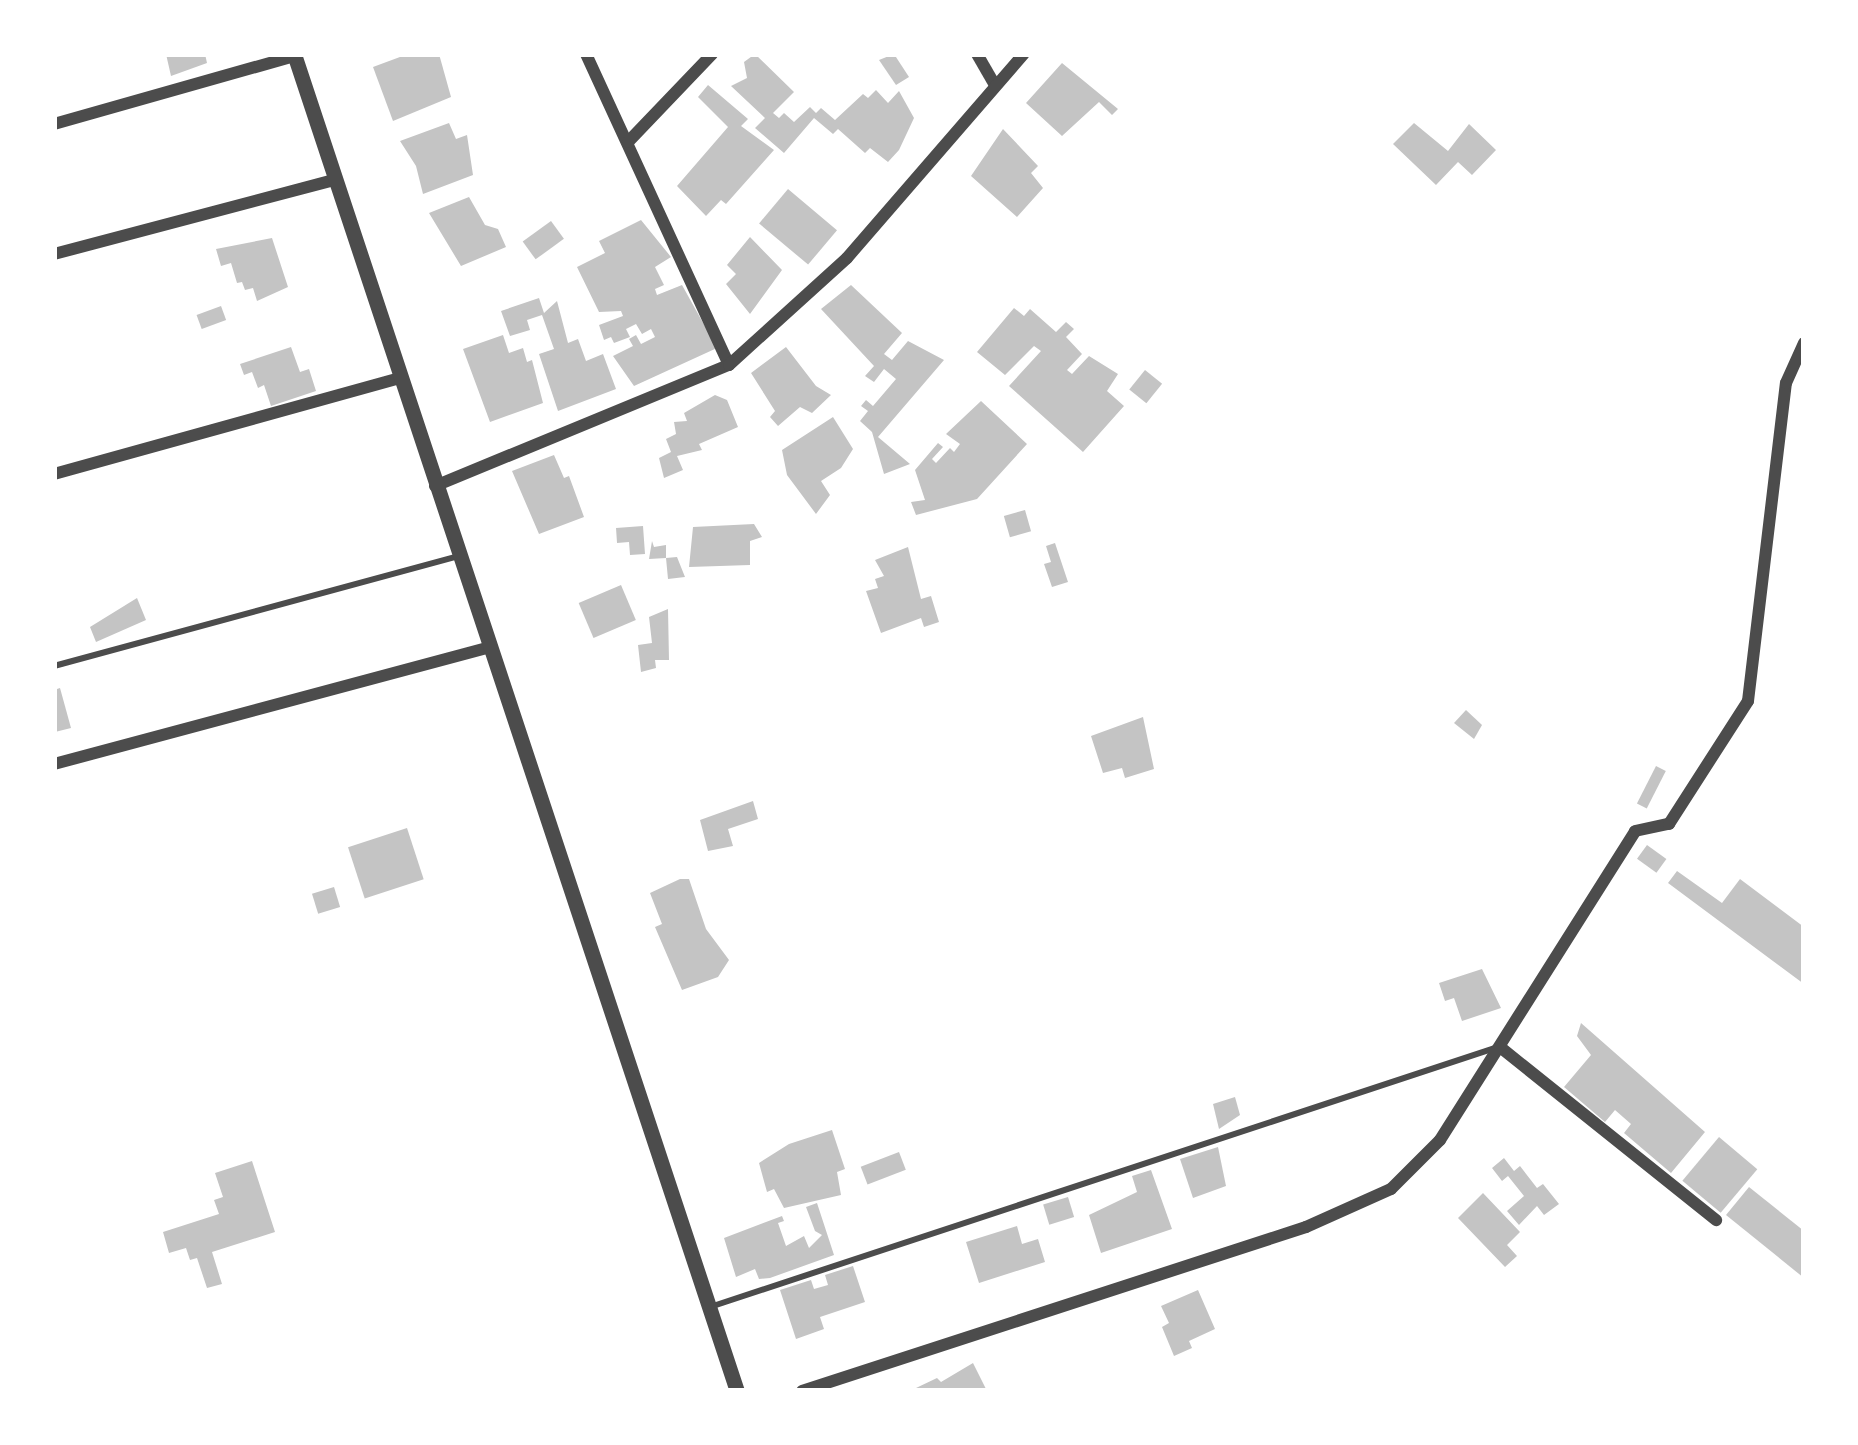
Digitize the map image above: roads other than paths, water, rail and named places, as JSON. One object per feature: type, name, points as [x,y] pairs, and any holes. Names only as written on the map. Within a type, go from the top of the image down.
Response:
[{"type":"street","points":[[586,54],[729,365]]},
{"type":"street","points":[[628,142],[712,54]]},
{"type":"street","points":[[977,54],[994,85]]},
{"type":"street","points":[[435,486],[729,365],[847,258],[1024,54]]},
{"type":"street","points":[[54,124],[294,55],[737,1391]]},
{"type":"street","points":[[54,254],[334,179]]},
{"type":"street","points":[[802,1391],[1306,1227],[1390,1189],[1440,1140],[1635,831],[1669,824],[1748,701],[1786,383],[1804,343]]},
{"type":"street","points":[[54,474],[400,378]]},
{"type":"street","points":[[54,764],[488,648]]},
{"type":"street","points":[[1500,1047],[1716,1220]]},
{"type":"lane","points":[[54,666],[458,556]]},
{"type":"lane","points":[[709,1308],[1500,1047]]}]
